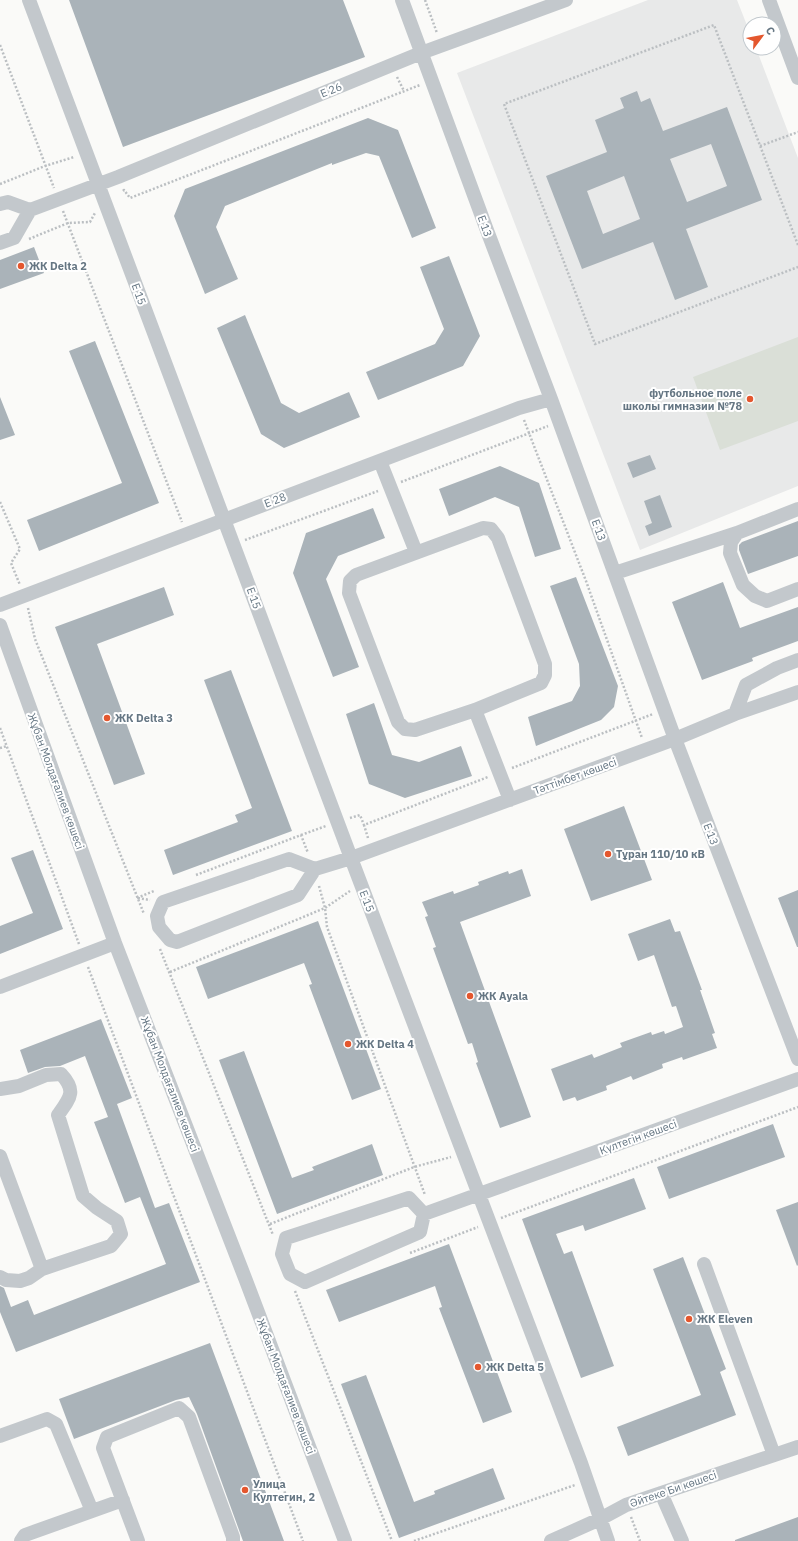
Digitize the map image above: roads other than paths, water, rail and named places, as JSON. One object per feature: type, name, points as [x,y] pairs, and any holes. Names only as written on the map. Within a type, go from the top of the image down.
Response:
[{"type":"street","name":"E 15","points":[[29,0],[350,858],[587,1480],[608,1541]]},
{"type":"street","name":"E 13","points":[[402,0],[551,399],[675,739],[798,1059]]},
{"type":"street","points":[[769,0],[798,78]]},
{"type":"street","name":"E 26","points":[[30,210],[422,53],[560,1]]},
{"type":"street","points":[[0,204],[8,202],[30,210],[14,238],[0,243]]},
{"type":"street","name":"E 28","points":[[0,605],[519,408],[551,399]]},
{"type":"street","points":[[380,461],[416,552]]},
{"type":"street","points":[[615,573],[737,533],[798,509]]},
{"type":"street","points":[[483,528],[491,529],[498,538],[544,664],[545,675],[541,683],[475,710],[415,730],[405,729],[398,722],[355,608],[350,593],[350,582],[356,575],[416,552],[483,528]]},
{"type":"street","points":[[737,533],[731,542],[730,553],[743,585],[755,596],[767,601],[798,589]]},
{"type":"street","name":"Жұбан Молдағалиев көшесі","points":[[0,625],[115,943],[345,1541]]},
{"type":"street","points":[[734,714],[746,685],[777,668],[798,660]]},
{"type":"street","name":"Тәттімбет көшесі","points":[[315,869],[350,858],[510,800],[675,739],[734,714],[798,692]]},
{"type":"street","points":[[475,710],[510,800]]},
{"type":"street","points":[[289,859],[315,869],[298,895],[177,942],[170,940],[159,927],[157,916],[163,902],[289,859]]},
{"type":"street","points":[[0,987],[115,943]]},
{"type":"street","points":[[0,1089],[19,1086],[46,1075],[61,1074],[69,1083],[70,1098],[58,1115],[83,1196],[97,1208],[117,1221],[121,1234],[112,1246],[42,1269],[29,1278],[20,1281],[6,1280],[0,1277]]},
{"type":"street","name":"Күлтегін көшесі","points":[[428,1213],[798,1080]]},
{"type":"street","points":[[0,1156],[42,1269]]},
{"type":"street","points":[[409,1198],[428,1213],[420,1232],[305,1282],[290,1274],[282,1254],[286,1238],[409,1198]]},
{"type":"street","points":[[704,1264],[774,1455]]},
{"type":"street","points":[[138,1541],[103,1448],[107,1437],[179,1408],[189,1417],[233,1537],[233,1541]]},
{"type":"street","points":[[0,1436],[47,1419],[56,1424],[92,1511]]},
{"type":"street","name":"Әйтеке Би көшесі","points":[[552,1541],[600,1519],[626,1504],[798,1447]]},
{"type":"street","points":[[661,1493],[682,1541]]},
{"type":"street","points":[[21,1541],[25,1535],[122,1500]]},
{"type":"place","name":"ЖК Delta 2","points":[[21,266]]},
{"type":"place","name":"футбольное поле школы гимназии №78","points":[[750,399]]},
{"type":"place","name":"ЖК Delta 3","points":[[107,718]]},
{"type":"place","name":"Тұран 110/10 кВ","points":[[608,854]]},
{"type":"place","name":"ЖК Ayala","points":[[470,996]]},
{"type":"place","name":"ЖК Delta 4","points":[[348,1044]]},
{"type":"place","name":"ЖК Eleven","points":[[689,1319]]},
{"type":"place","name":"ЖК Delta 5","points":[[478,1367]]},
{"type":"place","name":"Улица Култегин, 2","points":[[245,1490]]}]
